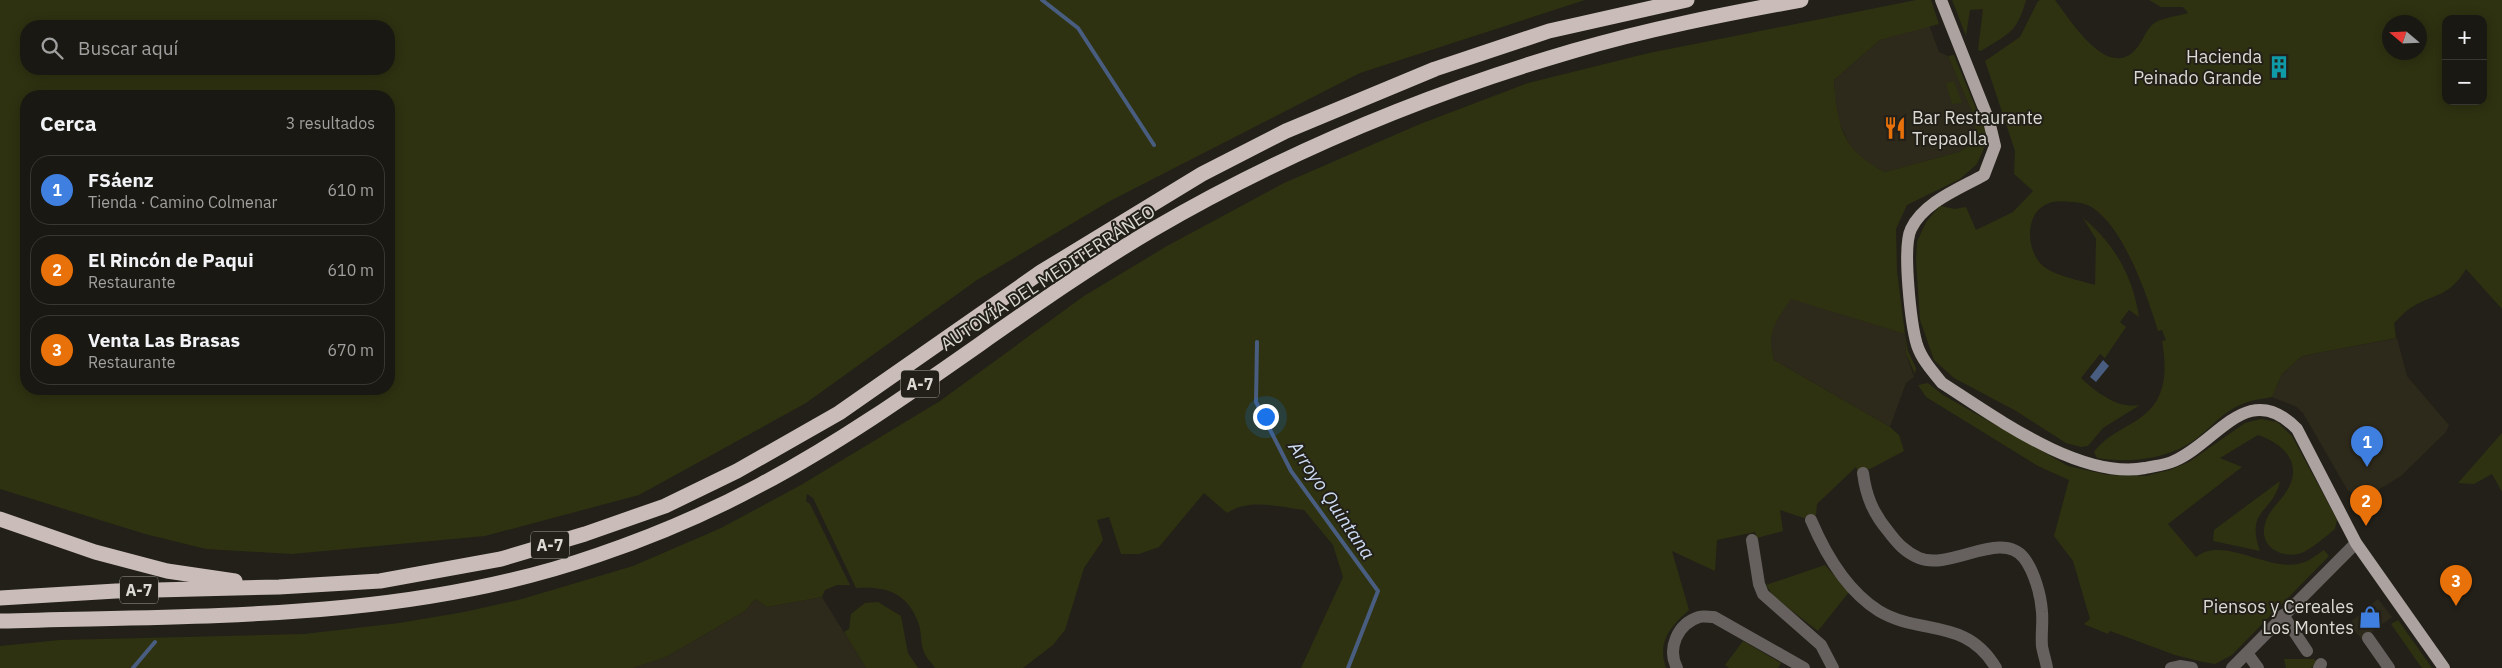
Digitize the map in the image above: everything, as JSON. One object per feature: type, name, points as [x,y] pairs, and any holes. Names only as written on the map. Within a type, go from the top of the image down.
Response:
[{"type":"highway","name":"AUTOVÍA DEL MEDITERRÁNEO","points":[[0,598],[116,591],[279,587],[380,581],[501,559],[585,534],[665,506],[737,470],[839,413],[1041,272],[1202,174],[1286,131],[1435,69],[1549,31],[1688,0]]},
{"type":"highway","name":"AUTOVÍA DEL MEDITERRÁNEO","points":[[0,621],[324,610],[410,600],[504,582],[595,556],[674,526],[760,485],[852,430],[1056,291],[1154,229],[1301,151],[1449,91],[1575,50],[1708,17],[1801,0]]},
{"type":"highway","points":[[0,519],[95,552],[168,571],[279,587]]},
{"type":"main road","points":[[1941,0],[1989,121],[1995,146],[1984,175],[1941,199],[1924,212],[1910,230],[1907,266],[1912,321],[1918,347],[1931,370],[1942,383],[2043,446],[2079,461],[2115,469],[2142,469],[2174,462],[2199,446],[2224,424],[2242,413],[2256,410],[2271,411],[2286,418],[2297,429],[2356,543],[2444,668]]},
{"type":"street","points":[[1863,473],[1866,494],[1876,517],[1900,548],[1920,559],[1948,560],[1994,547],[2009,548],[2023,557],[2034,580],[2042,610],[2042,647],[2048,668]]},
{"type":"street","points":[[1811,520],[1826,553],[1868,602],[1894,617],[1950,630],[1977,643],[1996,668]]},
{"type":"street","points":[[1752,540],[1759,584],[1763,594],[1821,645],[1833,668]]},
{"type":"street","points":[[2232,668],[2356,543]]},
{"type":"street","points":[[2283,615],[2307,651]]},
{"type":"street","points":[[1677,668],[1672,657],[1675,638],[1688,622],[1700,616],[1714,617],[1804,668]]},
{"type":"street","points":[[2368,638],[2389,668]]},
{"type":"street","points":[[2248,653],[2258,668]]},
{"type":"street","points":[[2171,668],[2180,666],[2192,668]]},
{"type":"shaded area","points":[[1929,25],[1939,52],[1948,56],[1975,119],[1975,135],[1970,145],[1959,152],[1885,172],[1869,164],[1851,148],[1836,115],[1834,80],[1880,40]]},
{"type":"shaded area","points":[[1791,298],[1905,334],[1906,354],[1914,377],[1906,383],[1890,427],[1774,360],[1770,344],[1772,327]]},
{"type":"shaded area","points":[[2397,338],[2407,376],[2449,425],[2446,432],[2401,476],[2362,500],[2358,495],[2348,491],[2303,413],[2297,407],[2272,397],[2282,374],[2302,356]]},
{"type":"shaded area","points":[[822,597],[866,668],[633,668],[666,657],[745,611],[755,599],[767,607]]},
{"type":"shaded area","name":"Piensos y Cereales Los Montes","points":[[2378,599],[2392,617],[2362,639],[2348,624]]},
{"type":"green space","points":[[0,0],[1585,0],[1360,73],[1110,201],[977,280],[806,403],[639,495],[485,536],[292,554],[206,549],[145,534],[0,489]]},
{"type":"green space","points":[[1916,0],[1931,0],[1939,24],[1880,40],[1834,80],[1837,110],[1844,135],[1859,155],[1885,172],[1959,152],[1970,145],[1975,135],[1975,119],[1948,56],[1954,55],[1985,130],[1985,146],[1977,164],[1960,179],[1907,205],[1896,229],[1897,271],[1905,334],[1791,299],[1777,321],[1772,334],[1771,341],[1774,360],[1890,427],[1899,435],[1904,451],[1870,469],[1857,470],[1856,467],[1817,504],[1816,515],[1804,518],[1780,510],[1783,531],[1757,538],[1755,532],[1717,540],[1715,571],[1672,551],[1689,610],[1671,629],[1664,643],[1663,650],[1666,668],[1301,668],[1343,577],[1333,545],[1304,510],[1255,505],[1236,508],[1227,513],[1204,493],[1159,547],[1139,554],[1121,554],[1109,517],[1097,520],[1103,540],[1084,568],[1065,630],[1053,645],[1023,668],[935,668],[925,654],[919,626],[908,604],[894,593],[885,590],[856,588],[813,498],[807,494],[806,501],[810,504],[850,585],[837,585],[825,590],[822,597],[767,607],[755,599],[745,611],[666,657],[633,668],[0,668],[0,646],[60,640],[304,634],[399,623],[464,612],[522,599],[633,566],[721,528],[801,485],[940,401],[1084,296],[1167,246],[1284,183],[1420,124],[1528,83],[1649,53]]},
{"type":"green space","points":[[1952,0],[2026,0],[2023,11],[2015,26],[2005,36],[1981,51],[1978,50],[1983,9],[1970,10],[1966,36]]},
{"type":"green space","points":[[2041,0],[2055,0],[2088,42],[2110,57],[2121,58],[2135,50],[2152,25],[2164,19],[2188,13],[2183,7],[2161,7],[2149,0],[2502,0],[2502,309],[2466,269],[2460,278],[2447,290],[2418,304],[2403,314],[2394,323],[2396,338],[2302,356],[2282,374],[2272,397],[2235,407],[2193,441],[2171,452],[2134,460],[2097,458],[2094,452],[2099,446],[2110,436],[2140,418],[2156,402],[2163,384],[2162,341],[2166,340],[2162,330],[2158,331],[2141,282],[2125,247],[2105,218],[2086,204],[2061,201],[2048,203],[2038,210],[2031,225],[2031,243],[2037,259],[2042,265],[2053,272],[2095,285],[2096,239],[2083,218],[2104,239],[2121,262],[2132,288],[2139,317],[2129,310],[2120,322],[2126,327],[2105,358],[2100,354],[2081,378],[2108,399],[2124,405],[2140,405],[2103,428],[2088,446],[2081,447],[2066,443],[2016,411],[1954,378],[1934,360],[1920,320],[1916,261],[1917,242],[1926,222],[1940,206],[1955,209],[1966,207],[1976,230],[2013,212],[2033,191],[2014,174],[2015,151],[1985,61],[2020,37],[2038,1]]},
{"type":"green space","points":[[1954,81],[1962,103],[1952,104],[1946,83]]},
{"type":"green space","points":[[1905,334],[1908,351],[1916,368],[1915,374],[1906,354]]},
{"type":"green space","points":[[1928,383],[1943,395],[2068,466],[2108,475],[2145,476],[2170,470],[2189,462],[2245,423],[2261,419],[2277,422],[2292,436],[2337,520],[2335,529],[2308,550],[2296,554],[2288,555],[2281,553],[2269,545],[2265,539],[2265,524],[2269,515],[2286,492],[2293,473],[2289,457],[2283,450],[2268,439],[2258,435],[2220,458],[2242,467],[2168,524],[2196,557],[2207,552],[2219,550],[2285,565],[2304,562],[2324,550],[2329,556],[2232,655],[2215,664],[2175,655],[2110,631],[2108,634],[2086,625],[2084,624],[2090,619],[2073,561],[2054,536],[2069,480],[2038,466],[1926,397],[1918,385]]},
{"type":"green space","points":[[2502,433],[2502,492],[2492,474],[2474,484],[2458,483]]},
{"type":"green space","points":[[2280,481],[2277,492],[2258,519],[2256,537],[2260,551],[2213,541],[2214,530]]},
{"type":"green space","points":[[1825,565],[1849,592],[1818,631],[1774,597],[1766,585]]},
{"type":"green space","points":[[878,602],[901,616],[908,653],[918,668],[866,668],[844,632],[849,629],[851,614],[865,603]]},
{"type":"green space","points":[[2398,620],[2432,668],[2422,668],[2419,664],[2391,624]]},
{"type":"green space","points":[[1743,641],[1781,663],[1778,668],[1729,668],[1725,665]]},
{"type":"green space","points":[[2284,659],[2314,659],[2317,662],[2311,668],[2286,668]]},
{"type":"water","points":[[2103,360],[2109,366],[2096,382],[2090,377]]},
{"type":"waterway","name":"Arroyo Quintana","points":[[1042,0],[1078,28],[1154,145]]},
{"type":"waterway","name":"Arroyo Quintana","points":[[1257,342],[1256,402],[1291,471],[1378,591],[1348,668]]},
{"type":"waterway","points":[[133,668],[155,642]]},
{"type":"place","name":"Hacienda Peinado Grande","points":[[2279,67]]},
{"type":"place","name":"Bar Restaurante Trepaolla","points":[[1895,128]]},
{"type":"place","name":"FSáenz","points":[[2367,467]]},
{"type":"place","name":"El Rincón de Paqui","points":[[2366,526]]},
{"type":"place","name":"Venta Las Brasas","points":[[2456,606]]},
{"type":"place","name":"Piensos y Cereales Los Montes","points":[[2370,617]]}]
